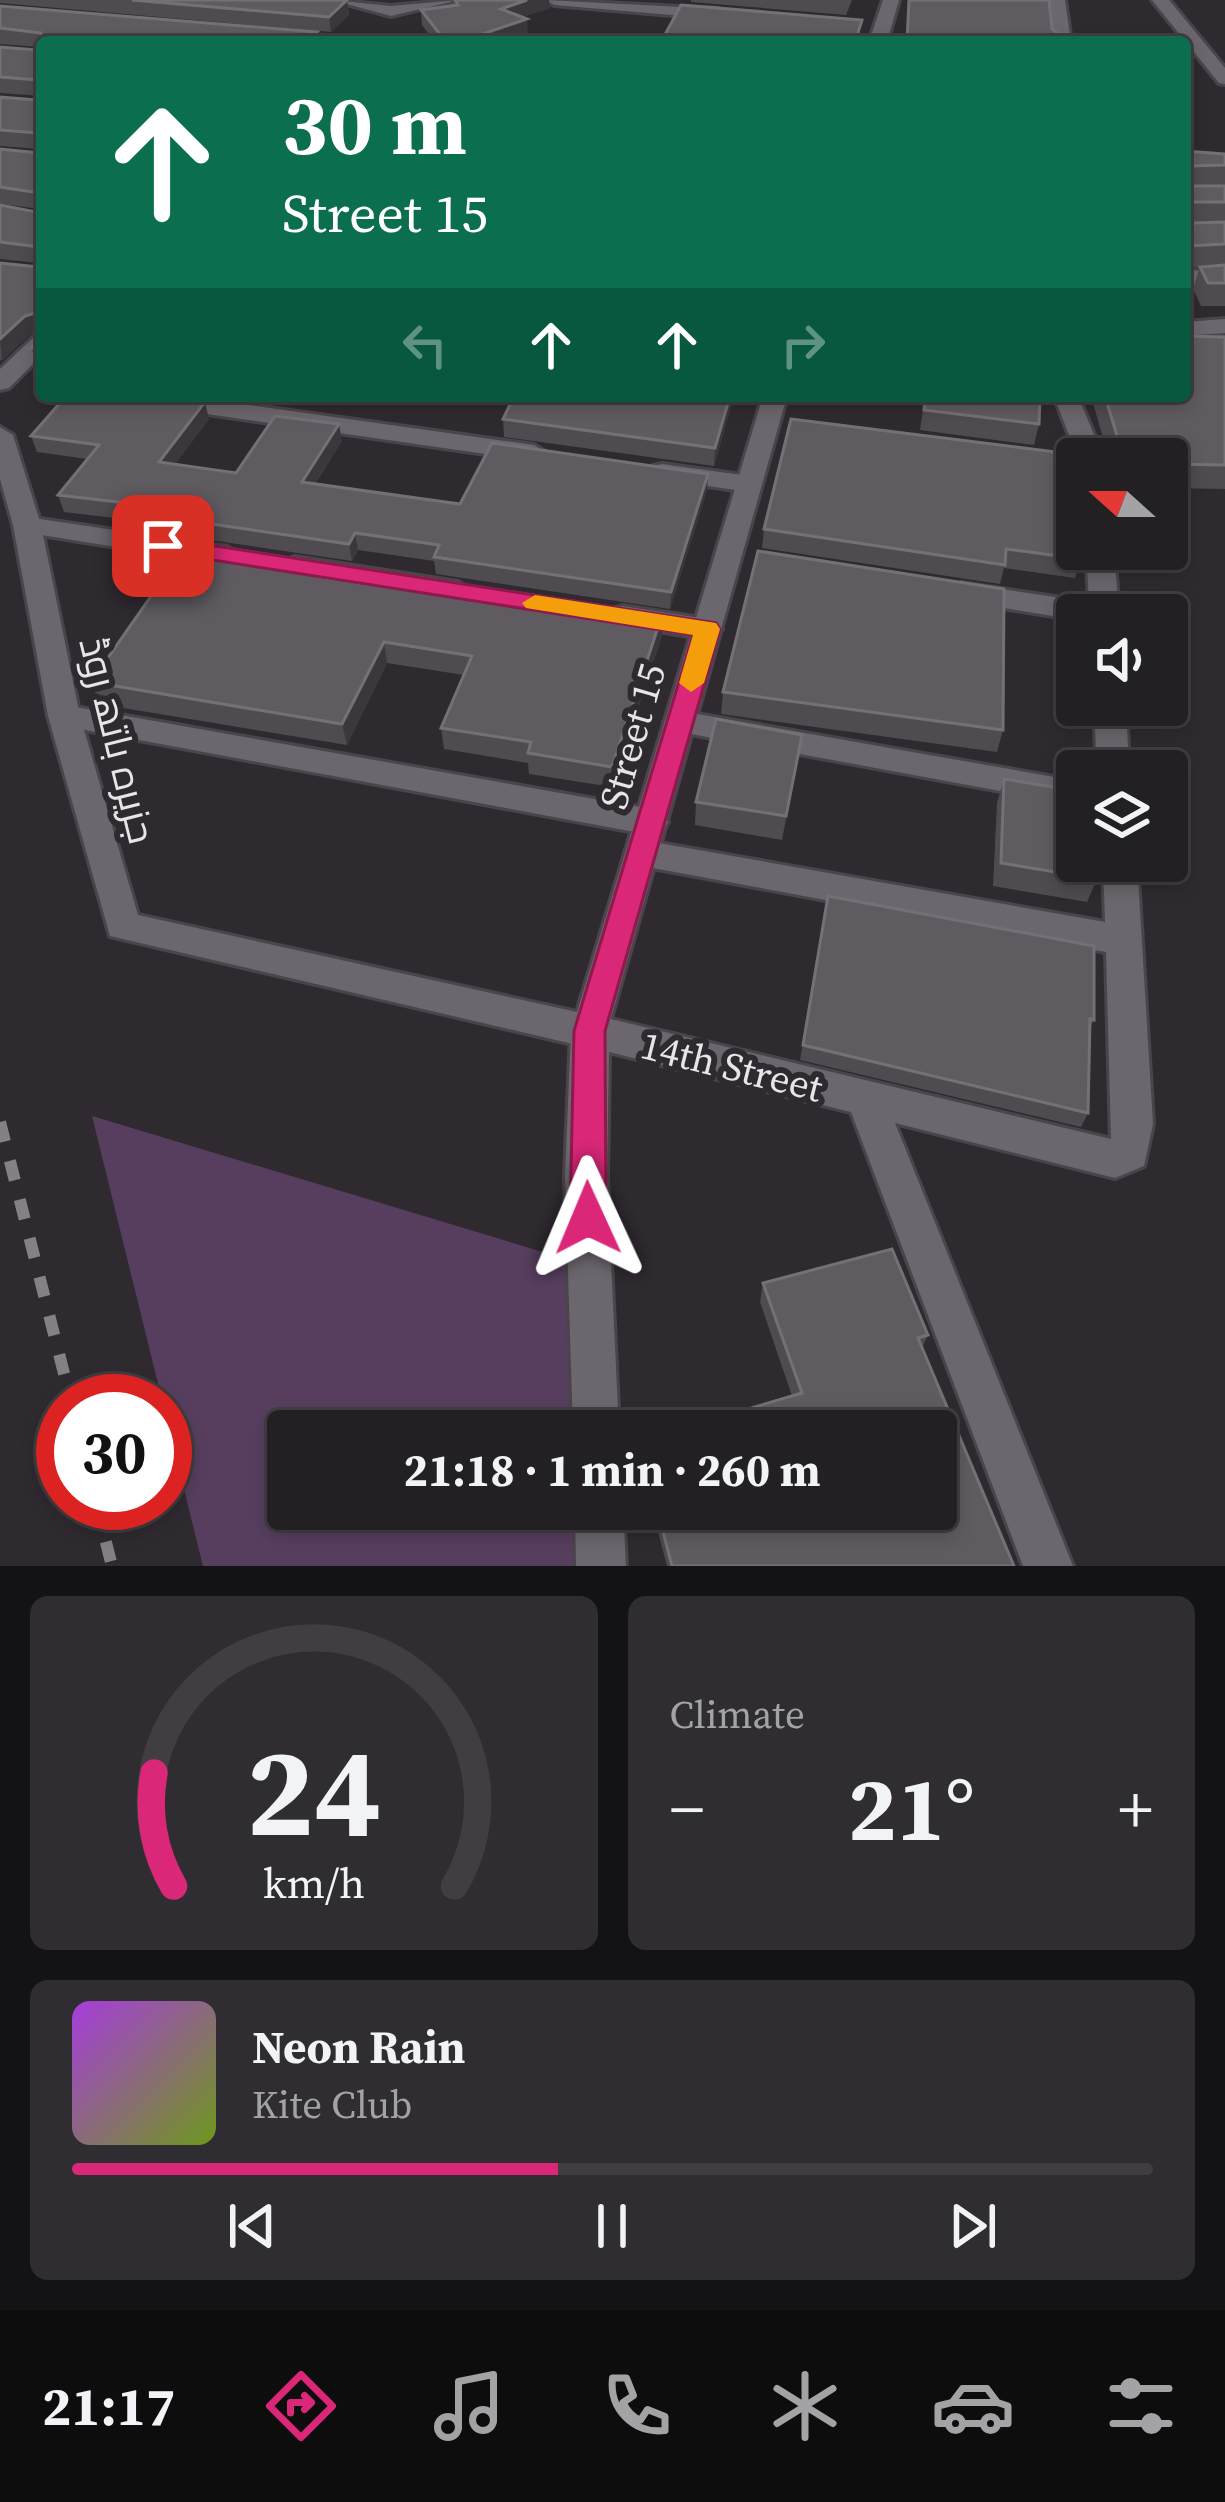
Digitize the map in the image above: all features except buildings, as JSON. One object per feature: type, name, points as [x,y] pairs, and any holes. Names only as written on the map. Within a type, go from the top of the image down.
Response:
[{"type":"street","points":[[340,0],[371,9],[414,9],[451,0]]},
{"type":"street","points":[[554,0],[667,18],[742,16]]},
{"type":"street","points":[[859,26],[880,35],[891,0]]},
{"type":"street","points":[[1057,0],[1061,36]]},
{"type":"street","points":[[1160,0],[1190,36]]},
{"type":"street","points":[[344,36],[371,9]]},
{"type":"street","points":[[246,34],[269,36]]},
{"type":"street","points":[[1191,38],[1224,78]]},
{"type":"street","points":[[1191,278],[1225,276]]},
{"type":"street","points":[[1191,323],[1225,326]]},
{"type":"street","points":[[3,381],[36,348]]},
{"type":"street","points":[[3,381],[36,383]]},
{"type":"street","points":[[173,402],[566,458]]},
{"type":"street","points":[[1068,402],[1083,438]]},
{"type":"street","name":"Street 15","points":[[595,1410],[586,1176],[590,1031],[707,629],[740,558],[749,484],[777,415]]},
{"type":"street","name":"جزیرہ باتھ روڈ","points":[[0,435],[27,525],[64,716],[123,926]]},
{"type":"street","points":[[635,468],[749,484]]},
{"type":"street","points":[[27,525],[496,597]]},
{"type":"street","points":[[940,589],[1056,607]]},
{"type":"street","points":[[590,611],[707,629]]},
{"type":"street","points":[[64,716],[1126,941],[1122,882]]},
{"type":"street","points":[[680,722],[1056,789]]},
{"type":"street","name":"14th Street","points":[[123,926],[590,1031],[1115,1159],[1130,1153],[1133,1124],[1126,941]]},
{"type":"street","points":[[865,1098],[1048,1566]]},
{"type":"street","points":[[599,1530],[601,1566]]},
{"type":"shaded area","points":[[92,1116],[576,1262],[576,1410],[267,1410],[267,1530],[575,1530],[575,1566],[203,1566],[192,1521],[192,1374],[156,1374]]},
{"type":"railway","points":[[0,1122],[64,1374]]},
{"type":"railway","points":[[103,1530],[112,1566]]},
{"type":"slow traffic","points":[[535,603],[707,629],[691,683]]},
{"type":"route","points":[[163,546],[707,629],[590,1031],[588,1218]]}]
